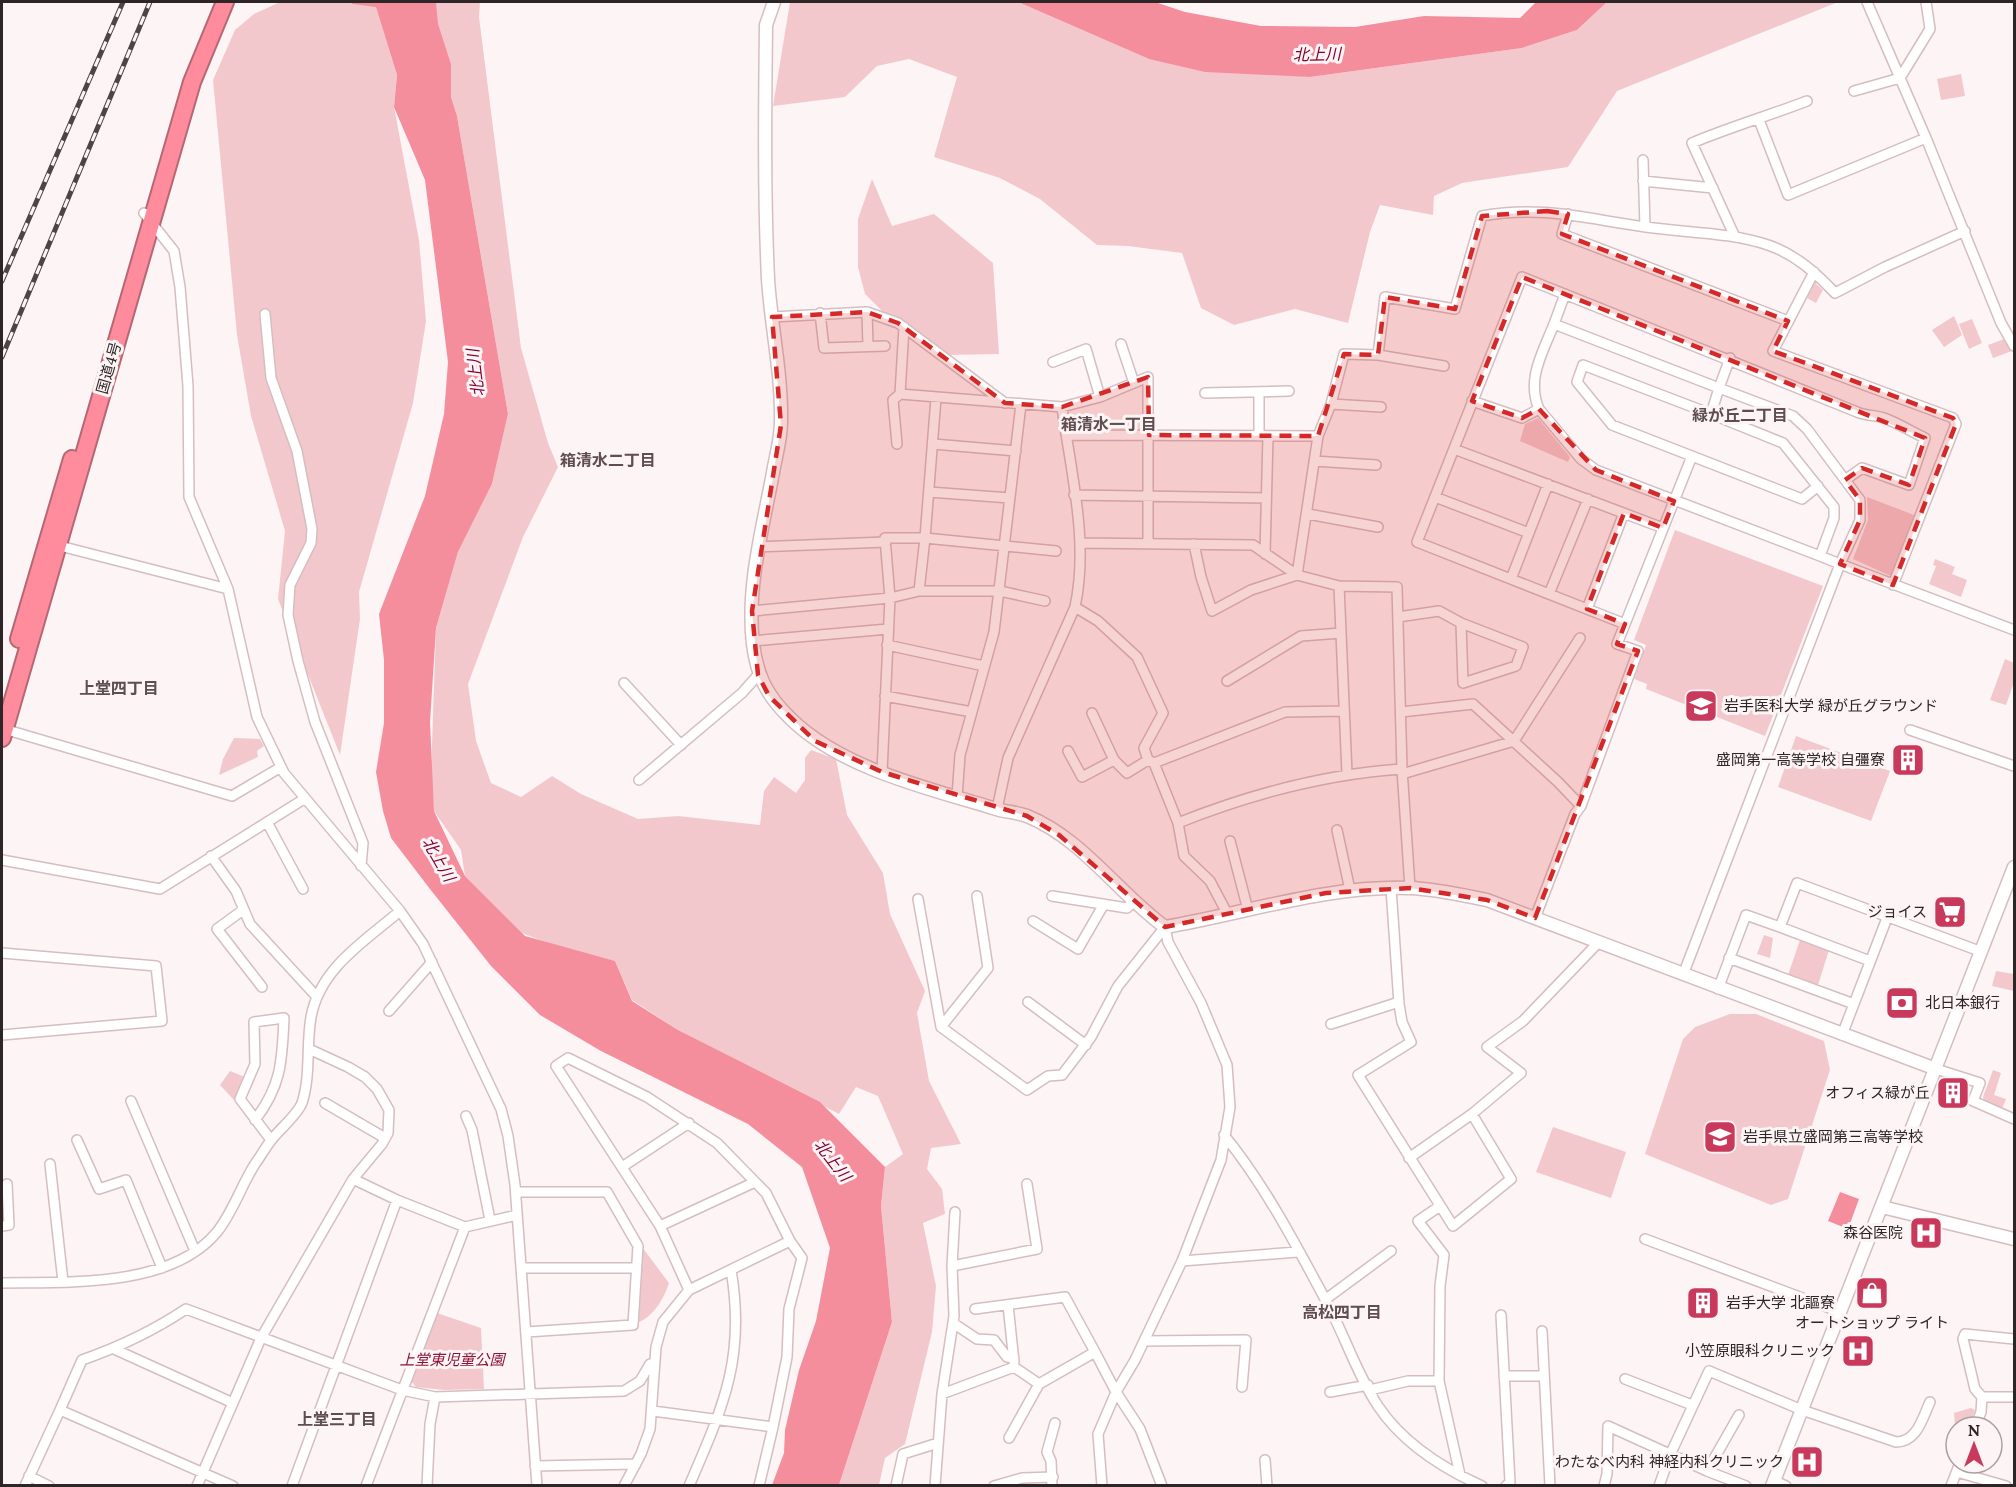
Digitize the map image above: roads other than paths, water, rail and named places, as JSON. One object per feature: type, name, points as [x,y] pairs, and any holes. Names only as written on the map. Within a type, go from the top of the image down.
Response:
[{"type":"highway","name":"国道4号","points":[[3,734],[53,544],[148,216],[183,78],[214,2]]},
{"type":"highway","name":"国道4号","points":[[148,216],[192,82],[225,2]]},
{"type":"highway","name":"国道4号","points":[[2,700],[53,544]]},
{"type":"street","points":[[774,2],[766,25],[764,179],[772,317],[782,425],[758,547],[752,611],[752,641],[758,675],[769,696],[815,741],[882,772],[957,797],[1027,816],[1059,835],[1088,857],[1133,902],[1166,927],[1168,942],[1201,1003],[1227,1065],[1230,1107],[1221,1160],[1182,1261],[1144,1341],[1116,1392],[1098,1434],[1102,1485]]},
{"type":"street","points":[[1867,2],[1965,231],[2001,323],[2014,346]]},
{"type":"street","points":[[1854,92],[1900,78],[1930,30],[1926,2]]},
{"type":"street","points":[[1735,237],[1692,143],[1726,128],[1759,120],[1806,101]]},
{"type":"street","points":[[1759,120],[1788,195],[1926,138]]},
{"type":"street","points":[[1643,160],[1645,227]]},
{"type":"street","points":[[1643,181],[1713,188]]},
{"type":"street","points":[[1378,355],[1385,297],[1455,309],[1482,216],[1515,210],[1568,214],[1645,227],[1735,237],[1769,245],[1814,272],[1835,293],[1885,267],[1965,231]]},
{"type":"street","points":[[1568,214],[1562,234],[1788,321]]},
{"type":"street","points":[[148,216],[174,251],[180,287],[188,386],[189,497],[228,589],[257,717],[281,767],[304,798],[400,911],[432,962],[501,1109],[508,1136],[516,1192],[537,1485]]},
{"type":"street","points":[[1814,272],[1773,351],[1953,418],[1956,424],[1893,585]]},
{"type":"street","points":[[1625,624],[1417,542],[1522,277],[1621,318],[1653,328],[1671,339],[1690,342],[1730,358],[1860,414],[1884,418],[1925,438],[1909,485],[1862,468],[1845,480]]},
{"type":"street","points":[[1565,294],[1537,365],[1534,382],[1535,400],[1539,409],[1581,459],[1596,470],[1674,501],[2014,630]]},
{"type":"street","points":[[772,317],[867,312],[904,327],[1005,403]]},
{"type":"street","points":[[867,312],[868,346]]},
{"type":"street","points":[[820,313],[824,348],[885,346]]},
{"type":"street","points":[[265,314],[271,378],[297,451],[312,529],[311,543],[290,585],[288,615],[315,722],[363,843],[361,866]]},
{"type":"street","points":[[1554,324],[1793,416],[1807,429],[1860,500],[1860,520],[1840,564],[1683,975]]},
{"type":"street","points":[[897,444],[893,400],[900,394],[904,327]]},
{"type":"street","points":[[1121,344],[1134,383]]},
{"type":"street","points":[[1053,362],[1086,349],[1100,398]]},
{"type":"street","points":[[1297,575],[1318,436],[1331,404],[1344,354],[1378,355],[1444,366]]},
{"type":"street","points":[[1711,414],[1730,358]]},
{"type":"street","points":[[1818,486],[1802,499],[1612,425],[1577,382],[1583,365],[1783,443],[1818,486],[1834,507],[1834,518],[1820,556]]},
{"type":"street","points":[[900,394],[1062,407],[1100,398],[1148,377],[1148,544]]},
{"type":"street","points":[[1259,392],[1266,498],[1265,554]]},
{"type":"street","points":[[1206,393],[1289,392]]},
{"type":"street","points":[[919,591],[936,398]]},
{"type":"street","points":[[1472,402],[1522,418],[1539,409]]},
{"type":"street","points":[[957,797],[960,755],[994,632],[1021,404]]},
{"type":"street","points":[[1331,404],[1380,407]]},
{"type":"street","points":[[997,809],[1008,758],[1075,607],[1081,580],[1080,543],[1062,407]]},
{"type":"street","points":[[1066,435],[1318,436]]},
{"type":"street","points":[[933,444],[1016,451]]},
{"type":"street","points":[[1454,449],[1664,528]]},
{"type":"street","points":[[1535,918],[1575,814],[1581,806],[1638,651],[1617,644],[1692,456]]},
{"type":"street","points":[[1314,461],[1376,465]]},
{"type":"street","points":[[1511,579],[1548,484]]},
{"type":"street","points":[[928,492],[1010,498]]},
{"type":"street","points":[[1074,495],[1266,498]]},
{"type":"street","points":[[1435,496],[1529,533]]},
{"type":"street","points":[[1549,594],[1588,499]]},
{"type":"street","points":[[1587,609],[1624,513]]},
{"type":"street","points":[[1308,514],[1378,527]]},
{"type":"street","points":[[882,772],[890,598],[885,538],[925,538],[1056,551]]},
{"type":"street","points":[[758,547],[886,542]]},
{"type":"street","points":[[1080,543],[1253,545],[1297,575],[1339,586],[1397,587],[1402,772],[1410,888]]},
{"type":"street","points":[[53,544],[228,589]]},
{"type":"street","points":[[1194,544],[1212,611],[1251,590],[1297,575]]},
{"type":"street","points":[[1339,586],[1347,774]]},
{"type":"street","points":[[752,611],[890,598],[919,591],[1000,591],[1045,601]]},
{"type":"street","points":[[1075,607],[1098,621],[1137,657],[1163,713],[1144,748],[1178,823],[1184,856],[1210,881],[1228,915]]},
{"type":"street","points":[[1398,617],[1439,611],[1461,623],[1523,647],[1516,666],[1463,682],[1461,623]]},
{"type":"street","points":[[752,641],[888,629]]},
{"type":"street","points":[[1227,681],[1301,636],[1341,633]]},
{"type":"street","points":[[1178,823],[1217,808],[1347,774],[1402,772],[1514,741],[1580,638]]},
{"type":"street","points":[[887,645],[984,666]]},
{"type":"street","points":[[639,780],[742,693],[758,675]]},
{"type":"street","points":[[624,683],[681,745]]},
{"type":"street","points":[[885,696],[972,712]]},
{"type":"street","points":[[1401,712],[1473,704],[1581,806]]},
{"type":"street","points":[[1092,712],[1114,760],[1127,773],[1151,761],[1285,712],[1344,711]]},
{"type":"street","points":[[1910,729],[2014,766]]},
{"type":"street","points":[[3,734],[232,796],[281,767]]},
{"type":"street","points":[[1068,750],[1082,777],[1114,760]]},
{"type":"street","points":[[2,860],[160,889],[304,798]]},
{"type":"street","points":[[267,822],[303,889]]},
{"type":"street","points":[[1337,830],[1350,890]]},
{"type":"street","points":[[1230,841],[1248,910]]},
{"type":"street","points":[[211,856],[236,891],[250,924],[317,998]]},
{"type":"street","points":[[1778,1484],[1802,1410],[2014,867]]},
{"type":"street","points":[[1780,927],[1797,883],[1982,952]]},
{"type":"street","points":[[1391,888],[1399,1002],[1402,1022],[1411,1042],[1358,1075],[1453,1226],[1511,1179],[1472,1114]]},
{"type":"street","points":[[918,899],[941,1027],[1027,1090],[1048,1076],[1062,1075],[1086,1045],[1118,986],[1166,927],[1350,890],[1410,888],[1487,900],[1597,944],[1842,1035],[1980,1083],[1973,1101],[2014,1119]]},
{"type":"street","points":[[941,1027],[988,968],[977,896]]},
{"type":"street","points":[[1052,896],[1127,908],[1133,902]]},
{"type":"street","points":[[1033,921],[1078,949],[1104,904]]},
{"type":"street","points":[[243,910],[217,929],[262,987]]},
{"type":"street","points":[[2,1283],[63,1282],[125,1276],[162,1268],[195,1251],[217,1232],[236,1201],[244,1181],[271,1140],[301,1106],[311,1018],[317,998],[335,966],[400,911]]},
{"type":"street","points":[[1718,988],[1746,915],[1870,961]]},
{"type":"street","points":[[1842,1035],[1887,918]]},
{"type":"street","points":[[1409,1158],[1472,1114],[1521,1073],[1487,1047],[1523,1021],[1597,944]]},
{"type":"street","points":[[2,953],[156,966],[162,1021],[2,1035]]},
{"type":"street","points":[[1729,958],[1854,1004]]},
{"type":"street","points":[[389,1011],[432,962]]},
{"type":"street","points":[[1028,1002],[1086,1045]]},
{"type":"street","points":[[1332,1024],[1399,1002]]},
{"type":"street","points":[[255,1120],[270,1100],[281,1069],[284,1018],[254,1022],[255,1064],[240,1099],[255,1120],[271,1140]]},
{"type":"street","points":[[197,1485],[261,1338],[354,1179],[385,1138],[391,1120],[383,1096],[365,1077],[309,1050]]},
{"type":"street","points":[[689,1290],[660,1226],[556,1066],[568,1058],[647,1097],[717,1143],[766,1193],[790,1241],[802,1258],[789,1309],[787,1356],[759,1485]]},
{"type":"street","points":[[131,1101],[195,1251]]},
{"type":"street","points":[[325,1103],[385,1138]]},
{"type":"street","points":[[466,1116],[472,1130],[490,1220]]},
{"type":"street","points":[[622,1167],[689,1123]]},
{"type":"street","points":[[1224,1136],[1246,1163],[1326,1299],[1378,1405],[1403,1435],[1431,1458],[1482,1485]]},
{"type":"street","points":[[77,1140],[99,1189],[126,1180],[162,1268]]},
{"type":"street","points":[[50,1164],[63,1282]]},
{"type":"street","points":[[354,1179],[397,1200],[465,1227],[517,1215]]},
{"type":"street","points":[[660,1226],[755,1182]]},
{"type":"street","points":[[2,1226],[9,1225],[7,1184]]},
{"type":"street","points":[[952,1266],[1037,1249],[1027,1184]]},
{"type":"street","points":[[516,1192],[607,1192],[638,1246],[633,1325],[526,1332]]},
{"type":"street","points":[[292,1485],[397,1200]]},
{"type":"street","points":[[1440,1206],[1418,1221],[1444,1255],[1440,1286],[1439,1381],[1460,1474]]},
{"type":"street","points":[[1882,1207],[2014,1239]]},
{"type":"street","points":[[935,1485],[942,1394],[952,1323],[955,1212]]},
{"type":"street","points":[[366,1485],[465,1227]]},
{"type":"street","points":[[1645,1239],[1840,1312]]},
{"type":"street","points":[[49,1485],[27,1481],[82,1360],[114,1349],[164,1324],[186,1309],[402,1390],[435,1397],[624,1391],[633,1387],[647,1373],[663,1322],[689,1290],[790,1241]]},
{"type":"street","points":[[1326,1299],[1391,1251]]},
{"type":"street","points":[[1182,1261],[1298,1252]]},
{"type":"street","points":[[522,1268],[636,1268]]},
{"type":"street","points":[[689,1485],[717,1420],[729,1384],[736,1341],[736,1302],[731,1270]]},
{"type":"street","points":[[975,1309],[1065,1297],[1116,1392],[1140,1429],[1162,1485]]},
{"type":"street","points":[[1008,1305],[1014,1362]]},
{"type":"street","points":[[1501,1315],[1510,1482],[1506,1485]]},
{"type":"street","points":[[952,1323],[977,1339],[994,1340],[1007,1357],[1038,1384]]},
{"type":"street","points":[[1542,1331],[1550,1485]]},
{"type":"street","points":[[1980,1415],[1982,1397],[1976,1389],[1963,1339],[1965,1334],[2014,1339]]},
{"type":"street","points":[[1144,1341],[1246,1340],[1242,1387]]},
{"type":"street","points":[[624,1485],[636,1464],[650,1429],[656,1347]]},
{"type":"street","points":[[114,1349],[233,1403]]},
{"type":"street","points":[[1009,1438],[1038,1384],[1095,1352]]},
{"type":"street","points":[[942,1394],[1014,1362]]},
{"type":"street","points":[[1659,1485],[1670,1455],[1709,1371],[1802,1410],[1896,1442],[1906,1442],[1912,1438],[1930,1402]]},
{"type":"street","points":[[1504,1377],[1544,1377]]},
{"type":"street","points":[[1625,1379],[1692,1405]]},
{"type":"street","points":[[1330,1392],[1408,1380],[1439,1381]]},
{"type":"street","points":[[427,1485],[430,1424],[435,1397]]},
{"type":"street","points":[[1982,1397],[2014,1398]]},
{"type":"street","points":[[60,1410],[233,1485]]},
{"type":"street","points":[[653,1411],[773,1426]]},
{"type":"street","points":[[1707,1471],[1739,1415]]},
{"type":"street","points":[[994,1485],[1022,1478],[1053,1481],[1047,1452],[1055,1423]]},
{"type":"street","points":[[1604,1485],[1607,1474],[1608,1426],[1707,1471],[1746,1485]]},
{"type":"street","points":[[896,1485],[903,1454],[938,1443]]},
{"type":"street","points":[[1265,1460],[1267,1485]]},
{"type":"street","points":[[535,1466],[636,1464]]},
{"type":"street","points":[[1979,1475],[2006,1485]]},
{"type":"water","name":"北上川","points":[[352,2],[436,2],[438,24],[451,64],[451,97],[457,116],[508,414],[492,484],[458,552],[436,628],[430,722],[434,811],[465,876],[525,936],[615,961],[632,1001],[678,1030],[820,1102],[885,1167],[881,1206],[892,1322],[839,1485],[772,1485],[784,1453],[785,1430],[799,1370],[816,1321],[830,1248],[802,1167],[748,1124],[601,1051],[540,1015],[491,966],[391,838],[383,811],[376,772],[384,723],[384,660],[379,614],[425,496],[444,414],[448,362],[425,180],[394,107],[397,75],[376,7],[352,4]]},
{"type":"water","name":"北上川","points":[[1018,2],[1155,2],[1185,12],[1261,26],[1355,27],[1424,16],[1520,18],[1536,2],[1607,2],[1577,30],[1522,48],[1310,77],[1205,72],[1149,59]]},
{"type":"water","points":[[1840,1192],[1859,1199],[1848,1229],[1828,1221]]},
{"type":"railway","points":[[2,281],[123,2]]},
{"type":"railway","points":[[2,357],[150,2]]},
{"type":"place","name":"岩手医科大学 緑が丘グラウンド","points":[[1701,706]]},
{"type":"place","name":"盛岡第一高等学校 自彊寮","points":[[1908,760]]},
{"type":"place","name":"ジョイス","points":[[1950,912]]},
{"type":"place","name":"北日本銀行","points":[[1902,1003]]},
{"type":"place","name":"オフィス緑が丘","points":[[1953,1093]]},
{"type":"place","name":"岩手県立盛岡第三高等学校","points":[[1720,1137]]},
{"type":"place","name":"森谷医院","points":[[1926,1233]]},
{"type":"place","name":"オートショップ ライト","points":[[1872,1293]]},
{"type":"place","name":"岩手大学 北謳寮","points":[[1703,1303]]},
{"type":"place","name":"小笠原眼科クリニック","points":[[1858,1351]]},
{"type":"place","name":"わたなべ内科 神経内科クリニック","points":[[1807,1462]]},
{"type":"district","name":"緑が丘二丁目","points":[[1740,415]]},
{"type":"district","name":"箱清水一丁目","points":[[1109,424]]},
{"type":"district","name":"箱清水二丁目","points":[[608,460]]},
{"type":"district","name":"上堂四丁目","points":[[119,688]]},
{"type":"district","name":"高松四丁目","points":[[1342,1312]]},
{"type":"district","name":"上堂三丁目","points":[[337,1419]]},
{"type":"park label","name":"上堂東児童公園","points":[[452,1360]]}]
